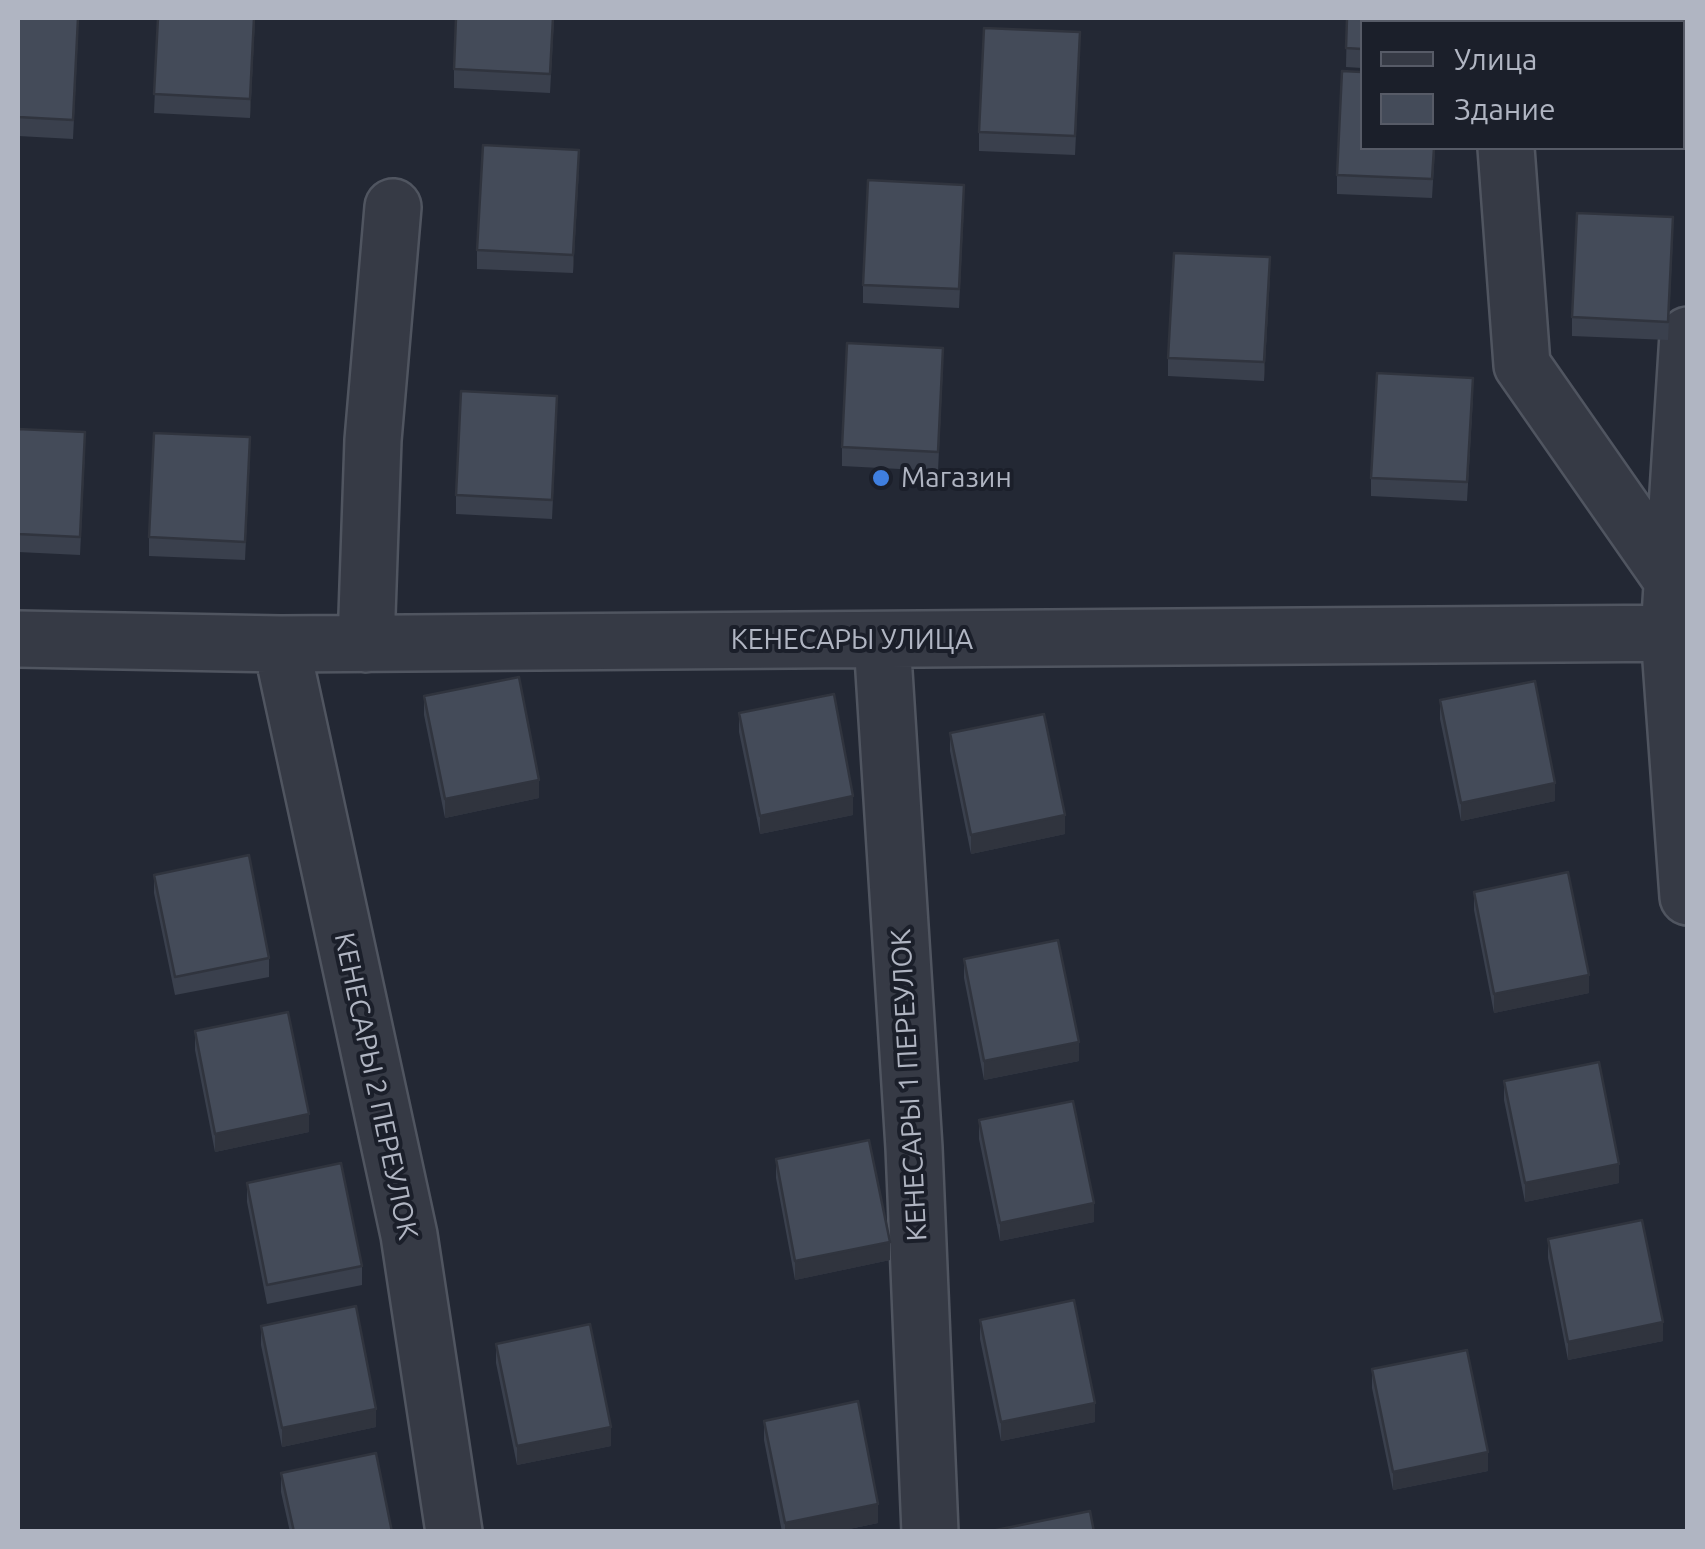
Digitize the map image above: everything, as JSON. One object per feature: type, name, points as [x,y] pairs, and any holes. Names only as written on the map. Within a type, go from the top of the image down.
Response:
[{"type":"street","points":[[1506,150],[1522,365],[1676,615]]},
{"type":"street","points":[[366,644],[373,440],[393,207]]},
{"type":"street","points":[[1688,335],[1676,615],[1688,897]]},
{"type":"street","name":"КЕНЕСАРЫ УЛИЦА","points":[[18,639],[281,644],[882,640],[1676,615]]},
{"type":"street","name":"КЕНЕСАРЫ 1 ПЕРЕУЛОК","points":[[882,640],[912,1129],[930,1532]]},
{"type":"street","name":"КЕНЕСАРЫ 2 ПЕРЕУЛОК","points":[[281,644],[409,1235],[454,1532]]},
{"type":"building","points":[[18,18],[78,18],[73,120],[18,117]]},
{"type":"building","points":[[158,18],[254,18],[250,99],[154,94]]},
{"type":"building","points":[[456,18],[553,18],[550,74],[454,69]]},
{"type":"building","points":[[1347,18],[1444,18],[1360,20],[1360,49],[1346,48]]},
{"type":"building","points":[[984,28],[1080,32],[1075,136],[979,132]]},
{"type":"building","points":[[1342,71],[1360,72],[1360,150],[1434,150],[1432,179],[1337,175]]},
{"type":"building","points":[[483,145],[579,150],[573,255],[477,250]]},
{"type":"building","points":[[868,180],[964,185],[959,289],[863,285]]},
{"type":"building","points":[[1577,213],[1673,217],[1668,322],[1572,317]]},
{"type":"building","points":[[1174,253],[1270,257],[1264,362],[1168,358]]},
{"type":"building","points":[[847,343],[943,348],[938,452],[842,447]]},
{"type":"building","points":[[1377,373],[1473,378],[1467,482],[1371,478]]},
{"type":"building","points":[[461,391],[557,396],[552,500],[456,495]]},
{"type":"building","points":[[18,429],[85,432],[80,537],[18,534]]},
{"type":"building","points":[[154,433],[250,437],[245,542],[149,537]]},
{"type":"building","points":[[519,677],[539,780],[445,799],[424,696]]},
{"type":"building","points":[[1535,681],[1555,783],[1461,803],[1440,700]]},
{"type":"building","points":[[834,694],[853,796],[760,816],[739,713]]},
{"type":"building","points":[[1044,714],[1065,815],[971,835],[950,733]]},
{"type":"building","points":[[249,855],[269,958],[175,977],[154,875]]},
{"type":"building","points":[[1568,872],[1589,975],[1494,994],[1474,892]]},
{"type":"building","points":[[1058,940],[1079,1042],[984,1061],[964,959]]},
{"type":"building","points":[[288,1012],[309,1114],[215,1134],[195,1031]]},
{"type":"building","points":[[1599,1062],[1619,1164],[1525,1183],[1504,1081]]},
{"type":"building","points":[[1073,1101],[1094,1203],[1000,1223],[979,1120]]},
{"type":"building","points":[[869,1140],[890,1242],[795,1261],[776,1159]]},
{"type":"building","points":[[341,1163],[362,1266],[267,1285],[247,1183]]},
{"type":"building","points":[[1642,1220],[1663,1322],[1568,1342],[1548,1239]]},
{"type":"building","points":[[1074,1300],[1095,1403],[1001,1422],[980,1320]]},
{"type":"building","points":[[356,1306],[376,1409],[282,1428],[261,1326]]},
{"type":"building","points":[[590,1324],[611,1427],[517,1446],[496,1344]]},
{"type":"building","points":[[1467,1350],[1488,1452],[1393,1472],[1372,1369]]},
{"type":"building","points":[[858,1401],[878,1504],[785,1523],[764,1421]]},
{"type":"building","points":[[376,1453],[392,1532],[294,1532],[281,1473]]},
{"type":"building","points":[[1090,1511],[1094,1532],[996,1532],[996,1530]]},
{"type":"place","name":"Магазин","points":[[881,478]]}]
